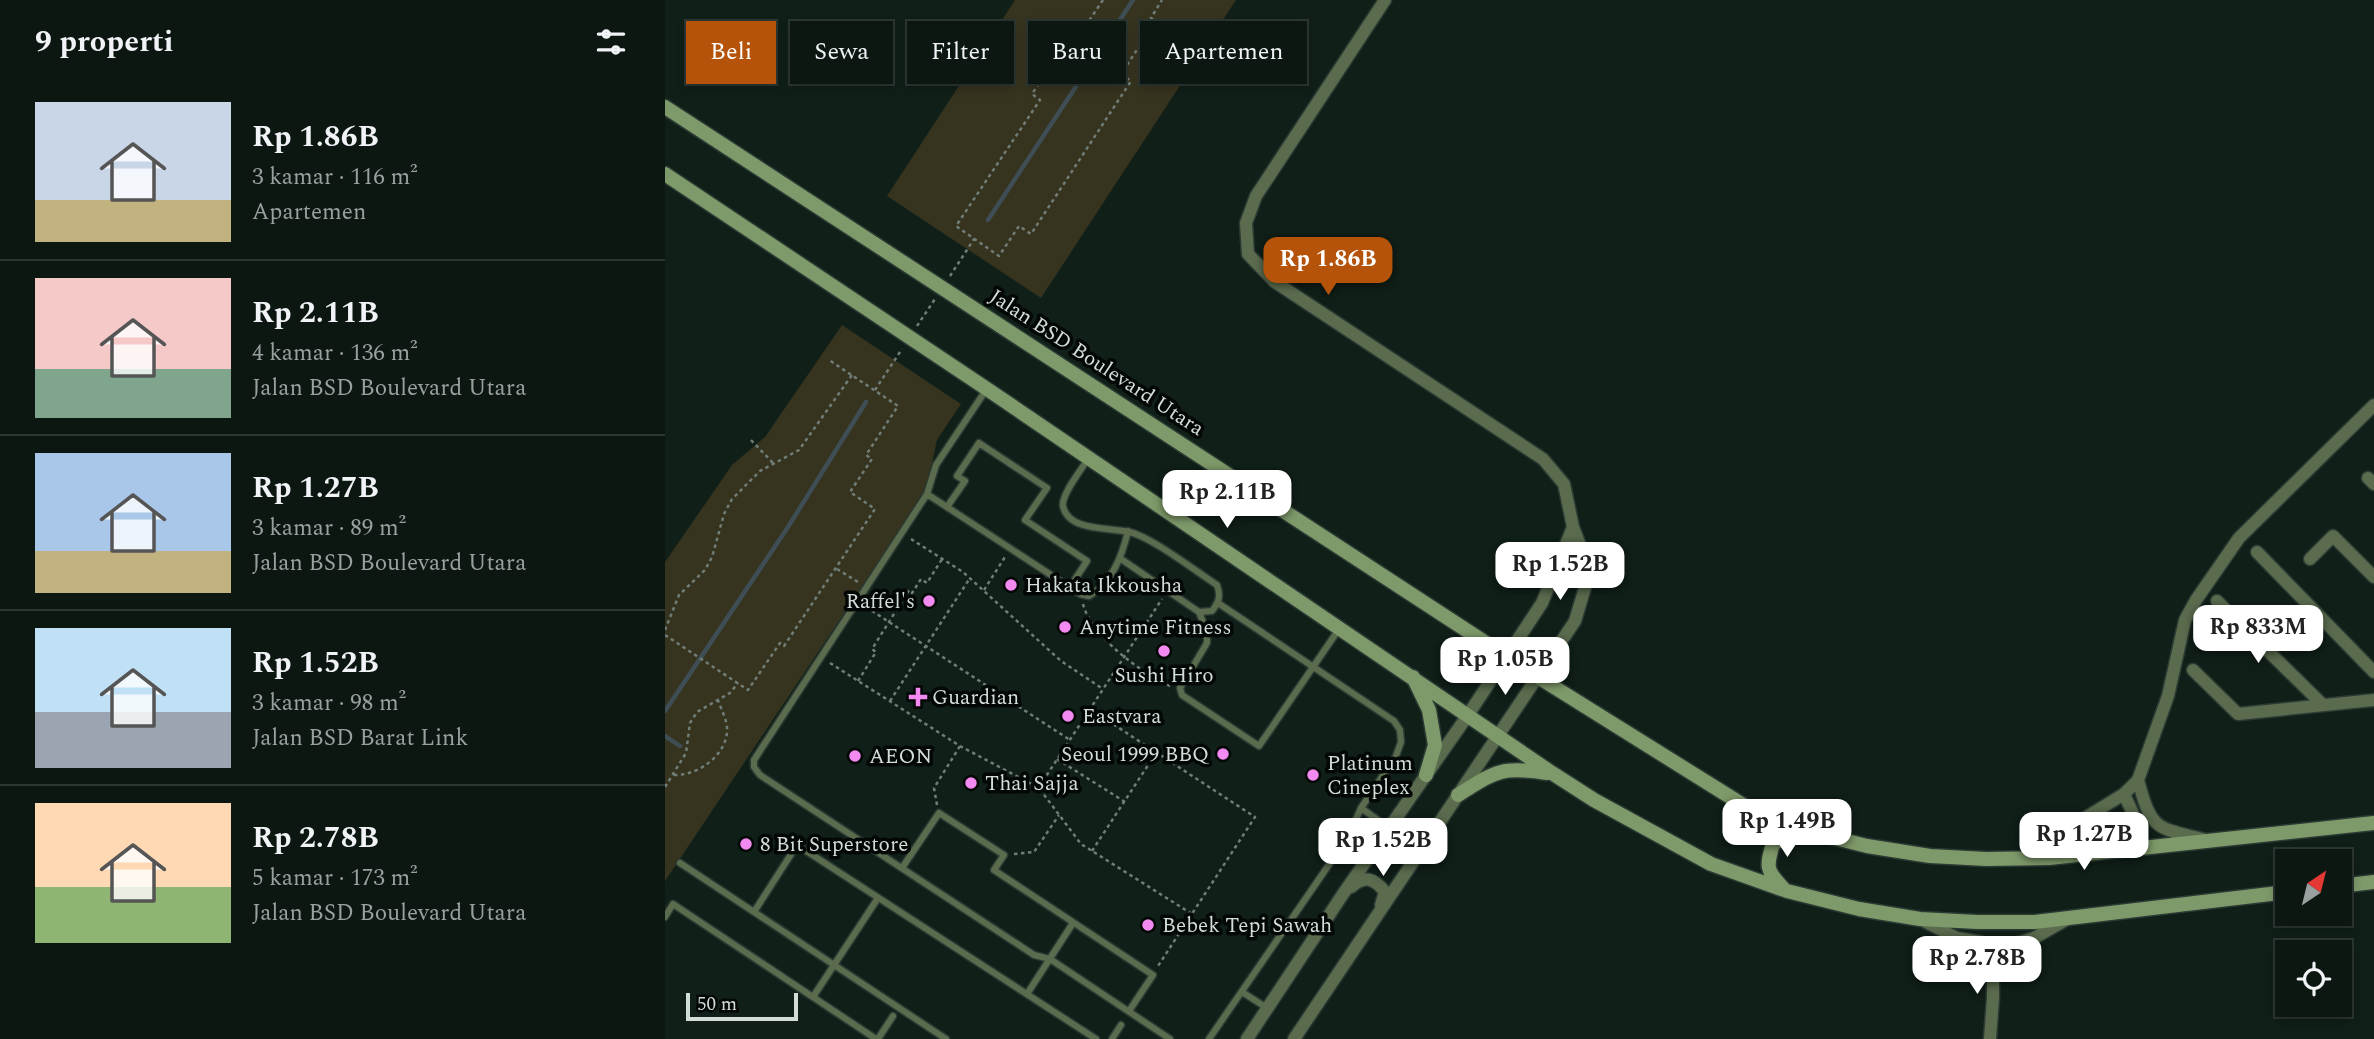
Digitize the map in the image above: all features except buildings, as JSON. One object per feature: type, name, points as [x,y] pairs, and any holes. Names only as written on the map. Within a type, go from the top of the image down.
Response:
[{"type":"main road","name":"Jalan BSD Boulevard Utara","points":[[665,107],[943,286],[1538,677],[1743,805],[1799,829],[1867,846],[1930,856],[1986,859],[2049,858],[2374,823]]},
{"type":"main road","points":[[665,174],[1552,773],[1594,800],[1711,864],[1787,891],[1859,909],[1920,919],[1977,922],[2035,922],[2275,893]]},
{"type":"main road","points":[[1412,676],[1429,710],[1435,745],[1426,775]]},
{"type":"main road","points":[[1458,795],[1490,774],[1515,768],[1552,773]]},
{"type":"main road","points":[[1787,891],[1769,873],[1768,861],[1773,844],[1799,829]]},
{"type":"main road","points":[[2352,885],[2374,882]]},
{"type":"street","points":[[1294,1039],[1575,621],[1590,571],[1573,527],[1565,484],[1543,458],[1275,282],[1248,254],[1246,223],[1256,196],[1385,0]]},
{"type":"street","points":[[2062,832],[2124,794],[2137,780],[2168,696],[2185,620],[2239,538],[2374,405]]},
{"type":"street","points":[[1247,1039],[1542,603],[1573,527]]},
{"type":"street","points":[[2310,559],[2333,536],[2374,577]]},
{"type":"street","points":[[2257,552],[2374,672]]},
{"type":"street","points":[[2217,601],[2323,705]]},
{"type":"street","points":[[2193,670],[2238,714],[2374,700]]},
{"type":"street","points":[[2137,780],[2146,811],[2154,823],[2168,830],[2209,841]]},
{"type":"street","points":[[2083,854],[2119,839],[2130,829],[2133,815],[2124,794]]},
{"type":"street","points":[[1343,894],[1359,880],[1370,878],[1377,882],[1385,892],[1377,916]]},
{"type":"street","points":[[1993,953],[2035,939],[2069,918]]},
{"type":"street","points":[[1920,919],[1957,938],[1980,942],[1993,953],[1990,1039]]},
{"type":"lane","points":[[987,389],[936,465],[927,494],[754,760],[754,767],[759,775],[1034,955],[1050,959],[1171,1039]]},
{"type":"lane","points":[[947,508],[965,481],[957,475],[978,443],[1047,488],[1025,520],[1087,561],[1070,587]]},
{"type":"lane","points":[[1089,458],[1063,498],[1063,508],[1084,527],[1138,534],[1217,585],[1220,594],[1218,603],[1212,611],[1199,612]]},
{"type":"lane","points":[[927,494],[1080,594],[1089,596],[1098,591],[1121,559],[1128,531]]},
{"type":"lane","points":[[1121,559],[1199,612],[1207,632],[1207,643],[1180,688],[1182,695],[1259,746],[1340,628]]},
{"type":"lane","points":[[1209,1039],[1349,836],[1361,808],[1396,756],[1401,742],[1400,730],[1394,721],[1218,603]]},
{"type":"lane","points":[[1361,808],[1389,828]]},
{"type":"lane","points":[[902,868],[939,813],[1004,855],[994,870],[1153,975],[1129,1011]]},
{"type":"lane","points":[[754,912],[797,845],[1093,1038]]},
{"type":"lane","points":[[680,863],[946,1039]]},
{"type":"lane","points":[[813,997],[878,898]]},
{"type":"lane","points":[[665,917],[673,904],[877,1039],[893,1016]]},
{"type":"lane","points":[[1027,994],[1073,923]]},
{"type":"lane","points":[[1243,992],[1268,1009]]},
{"type":"lane","points":[[1112,1039],[1121,1025]]},
{"type":"path","points":[[1103,0],[1082,31],[1076,27],[1032,94],[1040,100],[956,226],[999,256],[1019,226],[1031,234],[1131,80],[1121,74],[1156,21],[1151,18],[1162,0]]},
{"type":"path","points":[[876,390],[974,239]]},
{"type":"path","points":[[829,360],[876,390],[898,406],[866,455],[871,460],[850,492],[875,509],[784,646],[780,643],[748,690],[665,632],[679,595],[705,570],[712,557],[724,514],[732,499],[753,477],[799,450],[852,375]]},
{"type":"path","points":[[751,440],[774,464]]},
{"type":"path","points":[[902,533],[970,578],[1061,661],[1103,689]]},
{"type":"path","points":[[983,591],[1011,549]]},
{"type":"path","points":[[858,681],[876,652],[871,649],[909,590],[912,593],[921,579],[927,583],[942,559]]},
{"type":"path","points":[[836,568],[866,588]]},
{"type":"path","points":[[890,701],[970,578]]},
{"type":"path","points":[[1039,788],[1167,591]]},
{"type":"path","points":[[1080,594],[1086,617],[1124,657],[1168,686],[1180,688]]},
{"type":"path","points":[[858,601],[1070,740]]},
{"type":"path","points":[[821,657],[960,746],[1039,788],[1081,844],[1192,914]]},
{"type":"path","points":[[665,787],[686,753],[690,723],[697,712],[730,693],[738,683]]},
{"type":"path","points":[[674,775],[683,776],[708,764],[720,753],[726,739],[727,725],[718,700]]},
{"type":"path","points":[[1090,709],[1255,817],[1153,975]]},
{"type":"path","points":[[939,813],[934,788],[960,746]]},
{"type":"path","points":[[1093,851],[1156,752]]},
{"type":"path","points":[[1057,759],[1125,802]]},
{"type":"path","points":[[1004,855],[1034,852],[1059,815]]},
{"type":"shaded area","points":[[1015,0],[1236,0],[1222,21],[1140,21],[1140,84],[1181,84],[1041,298],[887,196],[960,84],[1014,84],[1014,21],[1001,21]]},
{"type":"shaded area","points":[[842,325],[961,404],[937,440],[926,491],[665,881],[665,562],[732,465],[765,437]]},
{"type":"waterway","points":[[988,220],[1133,0]]},
{"type":"waterway","points":[[665,711],[788,527],[866,402]]},
{"type":"waterway","points":[[665,736],[680,746]]},
{"type":"place","name":"Hakata Ikkousha","points":[[1011,585]]},
{"type":"place","name":"Raffel's","points":[[929,601]]},
{"type":"place","name":"Anytime Fitness","points":[[1065,627]]},
{"type":"place","name":"Sushi Hiro","points":[[1164,651]]},
{"type":"place","name":"Guardian","points":[[918,697]]},
{"type":"place","name":"Eastvara","points":[[1068,716]]},
{"type":"place","name":"Seoul 1999 BBQ","points":[[1223,754]]},
{"type":"place","name":"AEON","points":[[855,756]]},
{"type":"place","name":"Platinum Cineplex","points":[[1313,775]]},
{"type":"place","name":"Thai Sajja","points":[[971,783]]},
{"type":"place","name":"8 Bit Superstore","points":[[746,844]]},
{"type":"place","name":"Bebek Tepi Sawah","points":[[1148,925]]}]
